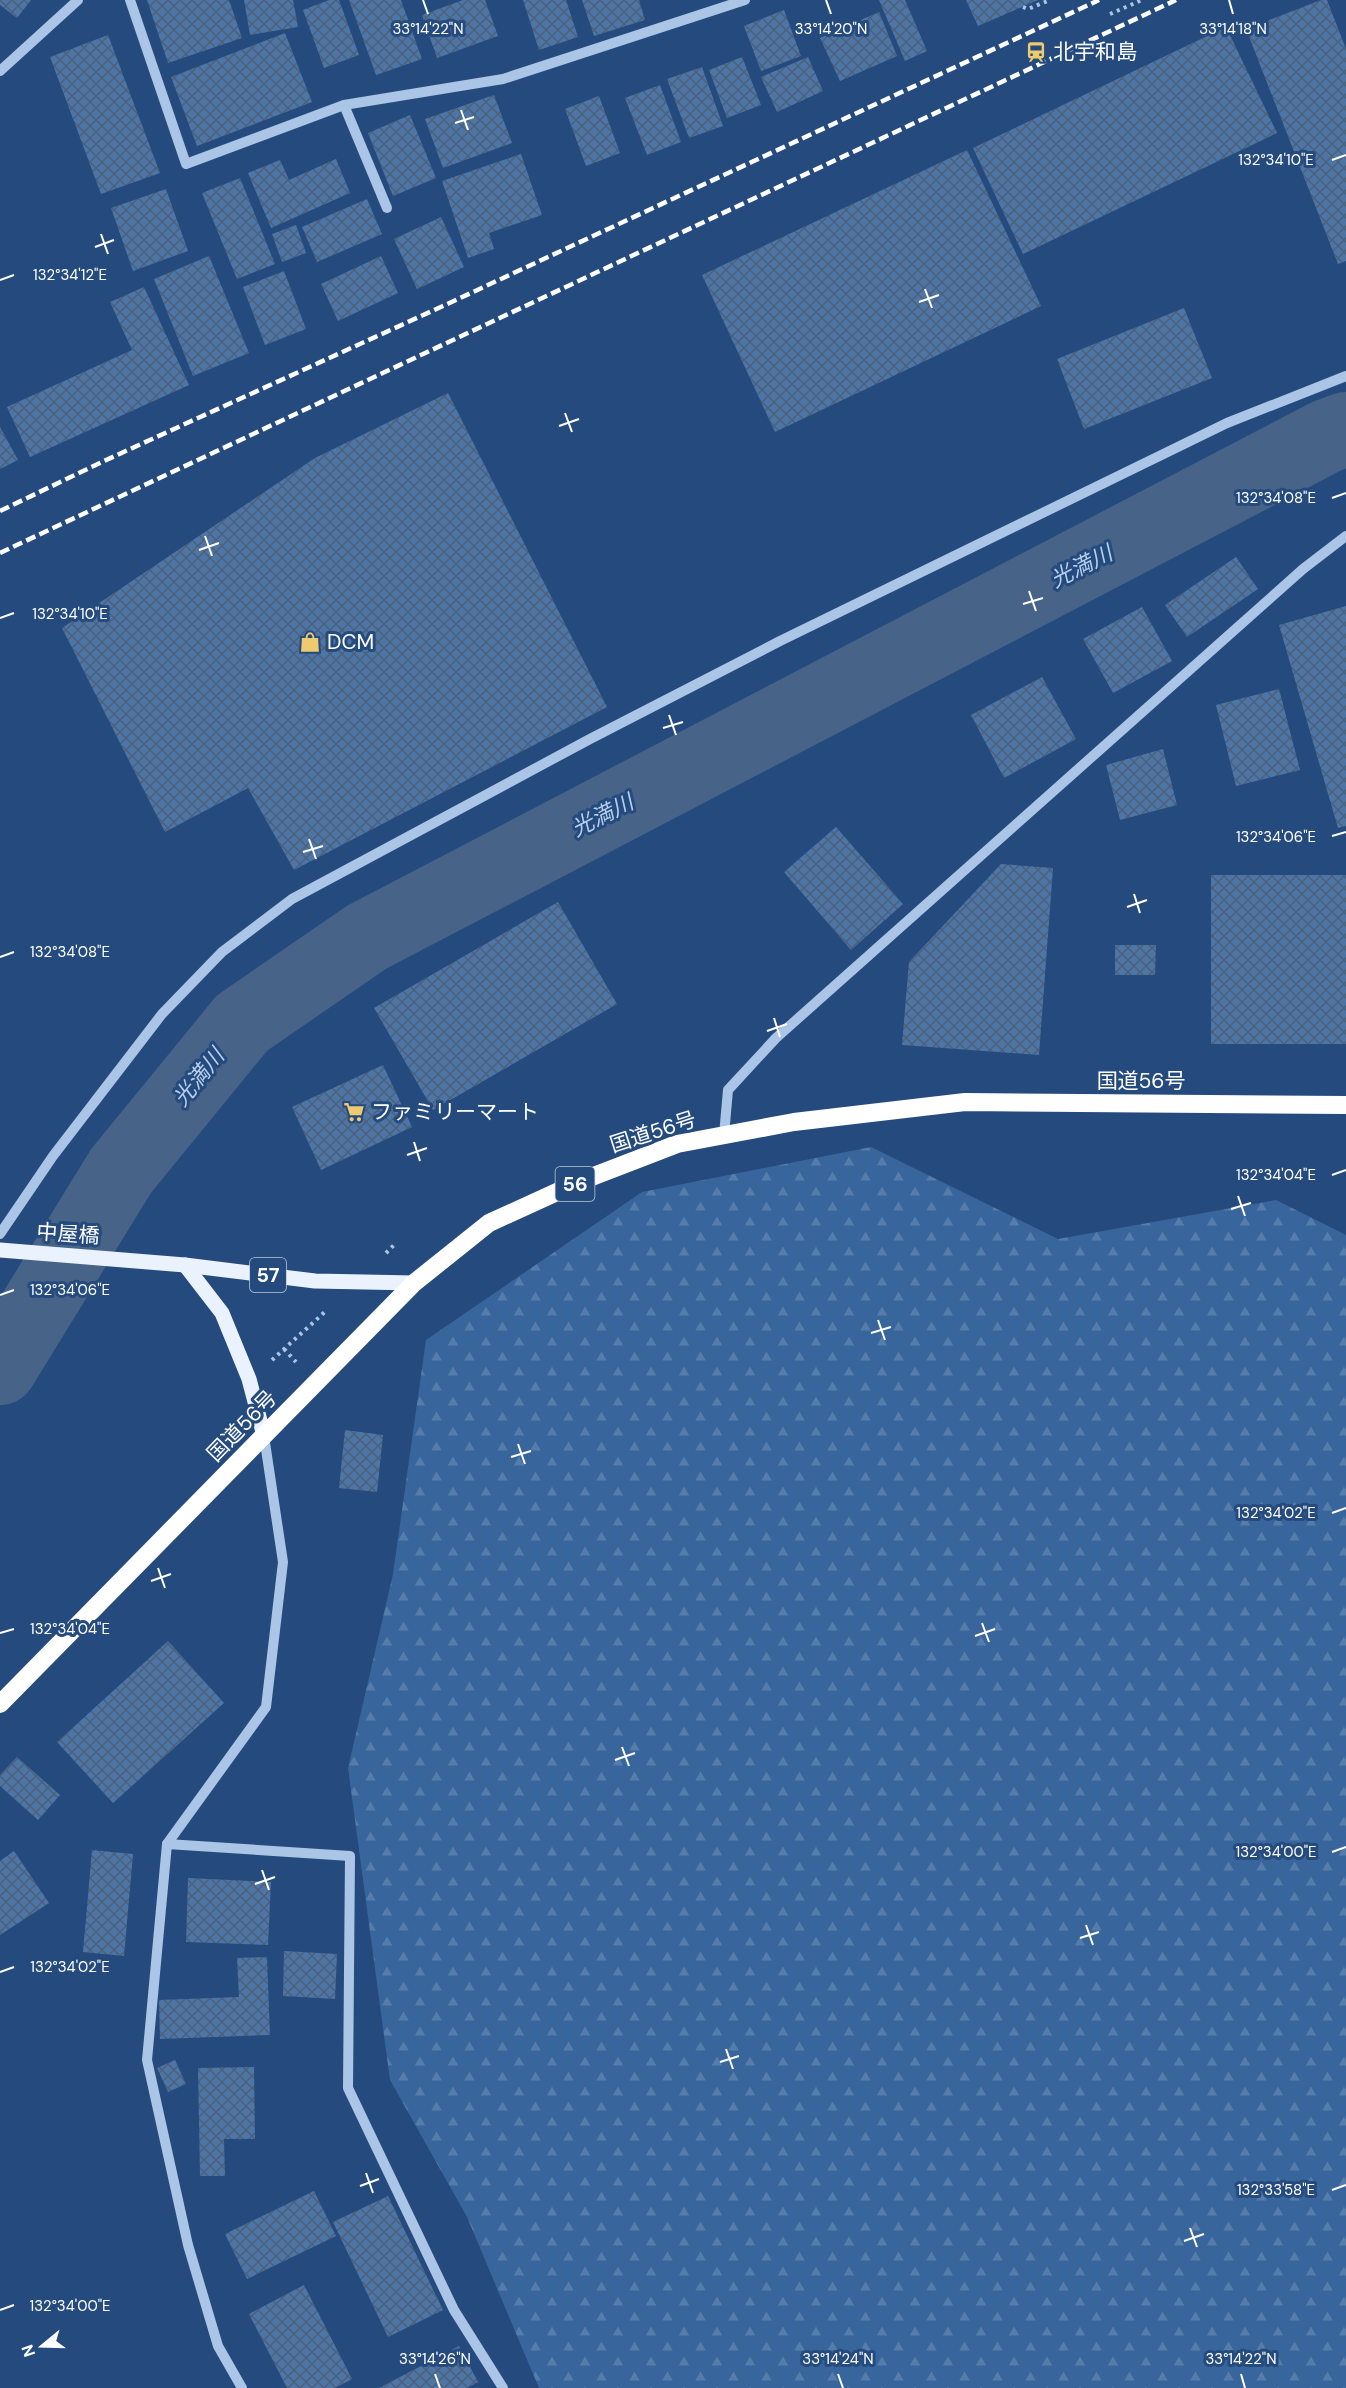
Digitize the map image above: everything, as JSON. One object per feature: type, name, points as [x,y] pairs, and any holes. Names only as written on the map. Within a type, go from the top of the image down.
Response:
[{"type":"highway","name":"国道56号","points":[[0,1704],[414,1283],[489,1223],[581,1181],[677,1144],[795,1122],[965,1102],[1346,1106]]},
{"type":"main road","name":"中屋橋","points":[[5,1250],[185,1265]]},
{"type":"main road","name":"57","points":[[185,1265],[315,1281],[414,1283]]},
{"type":"main road","points":[[185,1265],[222,1313],[249,1379],[264,1436]]},
{"type":"street","points":[[0,71],[78,0]]},
{"type":"street","points":[[130,0],[186,164],[344,105],[504,78],[745,0]]},
{"type":"street","points":[[0,54],[9,63]]},
{"type":"street","points":[[344,105],[387,208]]},
{"type":"street","points":[[0,1234],[53,1156],[162,1014],[222,952],[292,899],[590,739],[780,641],[1227,423],[1346,376]]},
{"type":"street","points":[[724,1135],[728,1090],[776,1038],[1303,569],[1346,536]]},
{"type":"street","points":[[242,2388],[218,2346],[188,2245],[147,2060],[167,1844],[266,1707],[283,1562],[264,1436]]},
{"type":"street","points":[[167,1844],[350,1856],[348,2088],[454,2310],[503,2388]]},
{"type":"path","points":[[1023,7],[1028,9],[1050,0]]},
{"type":"path","points":[[1110,14],[1142,0]]},
{"type":"path","points":[[249,1379],[358,1282],[396,1243]]},
{"type":"green space","points":[[871,1147],[1058,1239],[1276,1200],[1346,1235],[1346,2388],[539,2388],[467,2217],[390,2080],[348,1768],[393,1574],[426,1340],[642,1192]]},
{"type":"building","points":[[0,0],[31,0],[17,18],[0,5]]},
{"type":"building","points":[[147,0],[229,0],[242,38],[168,63]]},
{"type":"building","points":[[244,0],[293,0],[298,27],[250,35]]},
{"type":"building","points":[[329,0],[339,0],[359,55],[324,68],[303,10]]},
{"type":"building","points":[[349,0],[401,0],[422,59],[376,75]]},
{"type":"building","points":[[463,0],[485,0],[498,36],[437,58],[422,15]]},
{"type":"building","points":[[523,0],[566,0],[578,37],[539,50]]},
{"type":"building","points":[[582,0],[639,0],[645,20],[594,36]]},
{"type":"building","points":[[879,0],[905,0],[927,51],[905,61]]},
{"type":"building","points":[[966,0],[1038,0],[978,26]]},
{"type":"building","points":[[1321,0],[1327,0],[1346,49],[1346,261],[1338,264],[1246,29]]},
{"type":"building","points":[[784,10],[801,56],[761,71],[744,26]]},
{"type":"building","points":[[879,12],[897,56],[840,81],[820,38]]},
{"type":"building","points":[[1226,27],[1277,133],[1023,254],[973,148]]},
{"type":"building","points":[[285,33],[312,102],[197,146],[171,77]]},
{"type":"building","points":[[108,35],[160,173],[101,194],[50,57]]},
{"type":"building","points":[[742,57],[761,105],[727,118],[709,70]]},
{"type":"building","points":[[808,57],[823,91],[777,112],[761,77]]},
{"type":"building","points":[[702,67],[723,126],[689,138],[667,79]]},
{"type":"building","points":[[660,85],[681,142],[647,155],[625,98]]},
{"type":"building","points":[[494,95],[512,143],[443,168],[425,119]]},
{"type":"building","points":[[599,96],[620,153],[586,166],[565,109]]},
{"type":"building","points":[[410,115],[436,178],[393,196],[368,133]]},
{"type":"building","points":[[967,150],[1041,306],[775,432],[702,275]]},
{"type":"building","points":[[521,154],[542,215],[489,233],[494,249],[468,258],[442,181]]},
{"type":"building","points":[[336,159],[350,193],[271,228],[248,173],[280,160],[289,180]]},
{"type":"building","points":[[240,178],[275,264],[237,279],[202,193]]},
{"type":"building","points":[[166,189],[188,251],[133,271],[111,208]]},
{"type":"building","points":[[367,199],[382,234],[317,262],[302,227]]},
{"type":"building","points":[[441,217],[464,267],[417,289],[394,239]]},
{"type":"building","points":[[296,225],[306,253],[282,262],[272,234]]},
{"type":"building","points":[[209,256],[249,353],[193,376],[154,279]]},
{"type":"building","points":[[381,256],[398,293],[338,321],[321,284]]},
{"type":"building","points":[[284,271],[306,329],[265,345],[243,287]]},
{"type":"building","points":[[144,287],[189,385],[30,457],[7,407],[132,350],[110,302]]},
{"type":"building","points":[[1184,308],[1212,378],[1084,429],[1057,359]]},
{"type":"building","points":[[448,393],[607,707],[294,870],[248,788],[165,832],[62,628],[315,458]]},
{"type":"building","points":[[0,427],[18,460],[0,469]]},
{"type":"building","points":[[1236,557],[1258,589],[1187,637],[1165,605]]},
{"type":"building","points":[[1346,606],[1346,826],[1338,828],[1279,625]]},
{"type":"building","points":[[1142,607],[1172,661],[1113,693],[1083,639]]},
{"type":"building","points":[[1042,677],[1076,739],[1004,778],[971,715]]},
{"type":"building","points":[[1279,689],[1300,770],[1236,786],[1216,705]]},
{"type":"building","points":[[1163,749],[1177,805],[1120,820],[1106,765]]},
{"type":"building","points":[[836,827],[903,904],[851,950],[784,872]]},
{"type":"building","points":[[1001,864],[1053,868],[1039,1055],[902,1045],[909,962]]},
{"type":"building","points":[[1211,875],[1346,875],[1346,1044],[1211,1044]]},
{"type":"building","points":[[558,902],[617,1004],[433,1110],[374,1008]]},
{"type":"building","points":[[1115,945],[1156,945],[1155,975],[1115,975]]},
{"type":"building","points":[[383,1065],[412,1127],[321,1170],[292,1107]]},
{"type":"building","points":[[345,1430],[383,1435],[377,1492],[339,1488]]},
{"type":"building","points":[[168,1641],[224,1703],[113,1803],[57,1742]]},
{"type":"building","points":[[17,1757],[60,1795],[38,1820],[0,1786],[0,1775]]},
{"type":"building","points":[[92,1850],[133,1854],[124,1956],[83,1952]]},
{"type":"building","points":[[14,1851],[49,1903],[0,1935],[0,1861]]},
{"type":"building","points":[[188,1878],[271,1882],[268,1945],[186,1942]]},
{"type":"building","points":[[284,1951],[337,1954],[335,1999],[283,1996]]},
{"type":"building","points":[[267,1957],[270,2035],[160,2039],[159,2000],[239,1997],[237,1958]]},
{"type":"building","points":[[175,2060],[186,2084],[168,2092],[157,2068]]},
{"type":"building","points":[[254,2067],[255,2139],[224,2139],[225,2176],[200,2176],[198,2068]]},
{"type":"building","points":[[314,2191],[336,2236],[247,2279],[225,2234]]},
{"type":"building","points":[[388,2196],[443,2310],[388,2337],[333,2222]]},
{"type":"building","points":[[304,2285],[352,2379],[335,2388],[287,2388],[249,2314]]},
{"type":"building","points":[[459,2346],[478,2382],[467,2388],[379,2388]]},
{"type":"waterway","name":"光満川","points":[[0,1368],[121,1171],[242,1023],[367,937],[1327,436],[1346,429]]},
{"type":"railway","points":[[0,511],[1099,0]]},
{"type":"railway","points":[[0,553],[1176,0]]},
{"type":"place","name":"北宇和島","points":[[1036,52]]},
{"type":"place","name":"DCM","points":[[310,642]]},
{"type":"place","name":"ファミリーマート","points":[[354,1112]]}]
